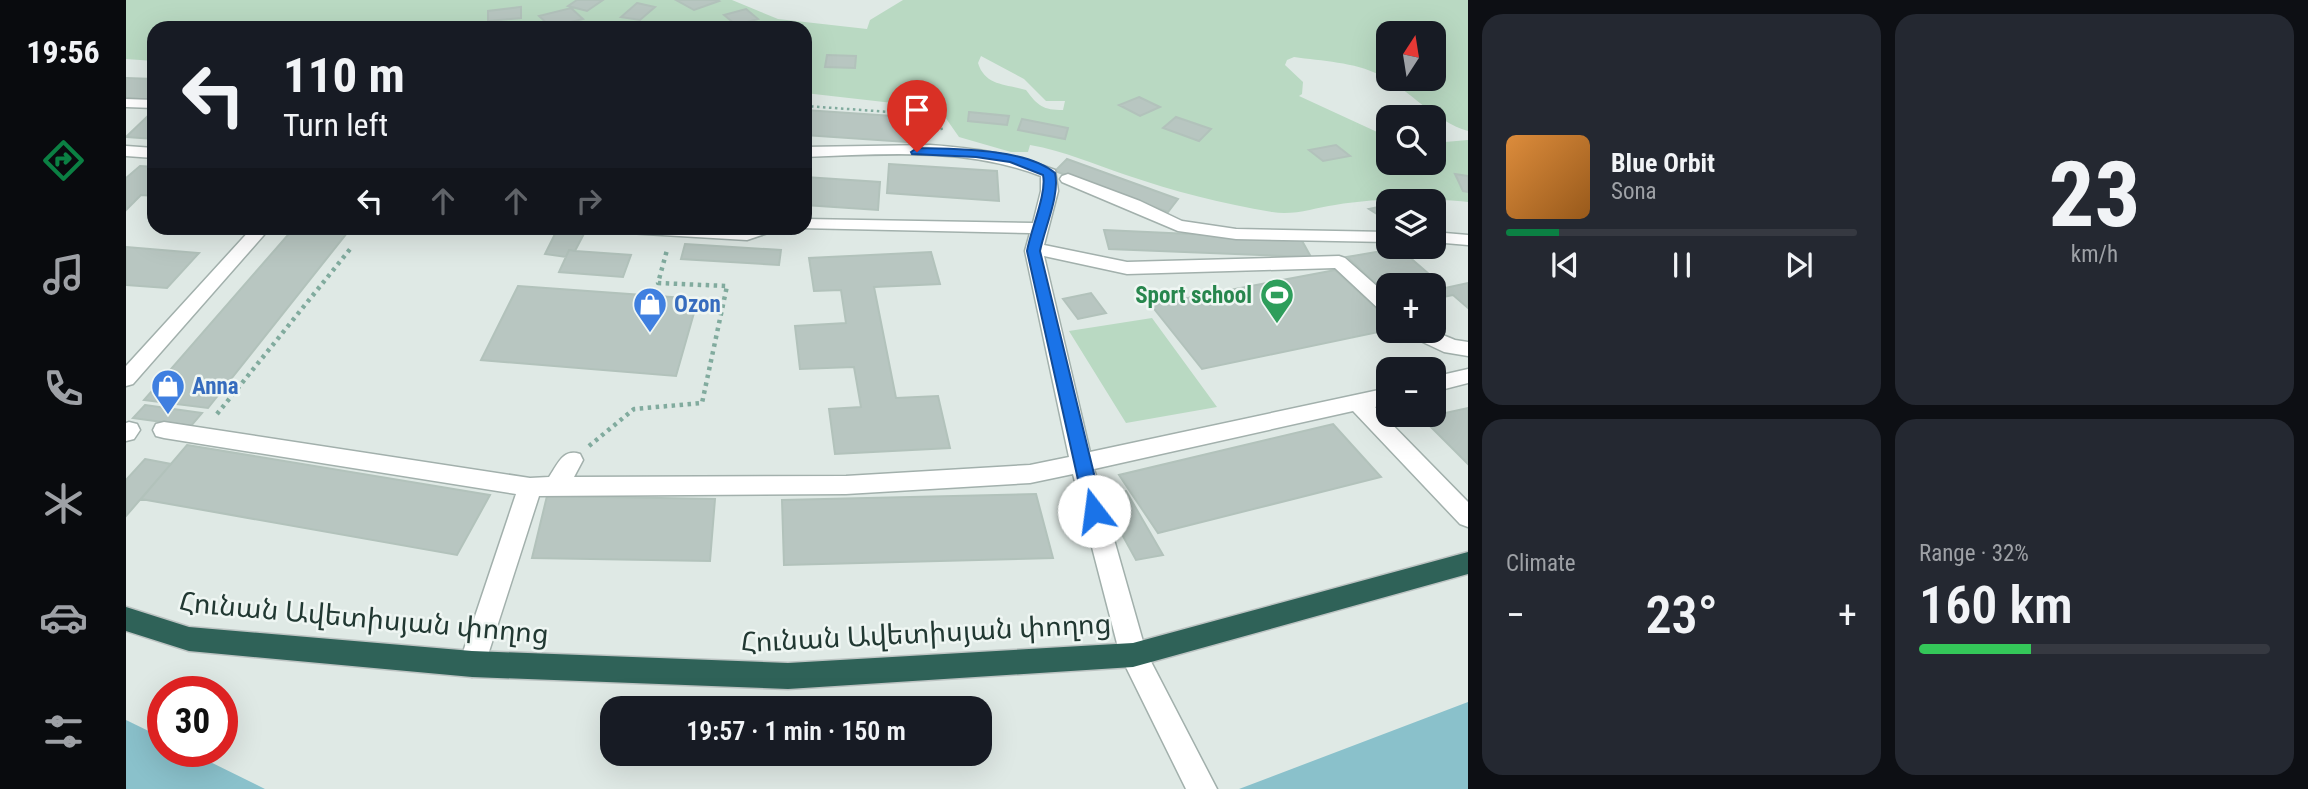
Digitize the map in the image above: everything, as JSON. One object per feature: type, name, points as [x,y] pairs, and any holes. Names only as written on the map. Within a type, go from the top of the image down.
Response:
[{"type":"highway","name":"Հունան Ավետիսյան փողոց","points":[[126,619],[189,639],[472,664],[788,676],[1133,655],[1468,564]]},
{"type":"street","points":[[126,103],[147,104]]},
{"type":"street","points":[[126,151],[147,152]]},
{"type":"street","points":[[812,152],[976,153],[1013,159],[1049,173],[1052,188],[1038,228],[1034,251],[1082,463],[1133,655],[1202,789]]},
{"type":"street","points":[[1068,179],[1178,226],[1236,234],[1376,237]]},
{"type":"street","points":[[812,224],[1038,228]]},
{"type":"street","points":[[126,379],[255,235]]},
{"type":"street","points":[[1446,238],[1468,240]]},
{"type":"street","points":[[1034,251],[1048,250],[1127,268],[1339,262],[1376,296]]},
{"type":"street","points":[[1442,343],[1468,349]]},
{"type":"street","points":[[1446,382],[1468,376]]},
{"type":"street","points":[[164,430],[530,487],[846,485],[1030,474],[1376,399]]},
{"type":"street","points":[[1358,403],[1468,517]]},
{"type":"street","points":[[556,486],[572,460]]},
{"type":"street","points":[[472,664],[530,487]]},
{"type":"path","points":[[812,106],[933,115],[942,129],[940,152]]},
{"type":"path","points":[[572,460],[634,409],[702,402],[727,286],[658,283],[672,235]]},
{"type":"path","points":[[199,436],[351,248]]},
{"type":"green space","points":[[126,0],[732,0],[778,19],[796,21],[147,21],[147,60],[126,59]]},
{"type":"green space","points":[[903,0],[1468,0],[1468,131],[1446,121],[1446,105],[1422,105],[1403,91],[1446,91],[1446,21],[1376,21],[1376,73],[1360,67],[1294,57],[1287,60],[1285,65],[1303,82],[1302,94],[1299,96],[1376,131],[1376,175],[1446,175],[1446,142],[1468,140],[1468,202],[1446,201],[1446,189],[1376,189],[1376,201],[1280,213],[1180,192],[1067,154],[1030,145],[1028,152],[1011,152],[959,137],[945,117],[928,107],[812,94],[812,23],[867,29],[870,20]],"holes":[[[981,56],[1024,79],[1046,101],[1065,101],[1063,110],[1046,108],[1026,90],[991,80],[981,71],[978,63]]]},
{"type":"green space","points":[[1152,318],[1217,407],[1126,423],[1069,331]]},
{"type":"water","points":[[1468,702],[1468,789],[1239,789]]},
{"type":"water","points":[[126,720],[147,730],[147,767],[220,767],[265,789],[126,789]]},
{"type":"building","points":[[577,0],[603,0],[587,11],[568,6]]},
{"type":"building","points":[[676,0],[717,0],[719,1],[694,10]]},
{"type":"building","points":[[637,3],[655,7],[640,20],[621,17]]},
{"type":"building","points":[[521,7],[521,18],[488,21],[488,11]]},
{"type":"building","points":[[571,8],[583,19],[544,21],[539,16]]},
{"type":"building","points":[[746,9],[758,19],[731,21],[724,15]]},
{"type":"building","points":[[827,55],[856,56],[855,68],[825,67]]},
{"type":"building","points":[[126,78],[147,79],[147,100],[126,98]]},
{"type":"building","points":[[1139,97],[1160,107],[1140,116],[1119,105]]},
{"type":"building","points":[[812,110],[922,118],[921,143],[812,135]]},
{"type":"building","points":[[969,112],[1009,116],[1007,125],[968,121]]},
{"type":"building","points":[[147,117],[147,138],[126,137]]},
{"type":"building","points":[[1176,117],[1211,129],[1199,141],[1163,128]]},
{"type":"building","points":[[1022,119],[1068,128],[1065,139],[1018,130]]},
{"type":"building","points":[[1336,145],[1350,156],[1323,161],[1309,150]]},
{"type":"building","points":[[1067,159],[1178,199],[1168,212],[1055,171]]},
{"type":"building","points":[[889,164],[997,171],[999,201],[887,193]]},
{"type":"building","points":[[140,166],[147,166],[147,195],[141,195],[126,210],[126,178]]},
{"type":"building","points":[[1455,174],[1468,176],[1468,192],[1463,191]]},
{"type":"building","points":[[812,177],[880,182],[878,210],[812,205]]},
{"type":"building","points":[[1104,230],[1301,239],[1311,257],[1109,249]]},
{"type":"building","points":[[288,235],[345,235],[208,408],[144,400]]},
{"type":"building","points":[[554,235],[583,235],[575,251],[569,250],[566,257],[545,254]]},
{"type":"building","points":[[685,244],[781,250],[779,265],[681,259]]},
{"type":"building","points":[[126,247],[199,253],[167,288],[126,285]]},
{"type":"building","points":[[569,250],[631,255],[623,277],[559,272]]},
{"type":"building","points":[[931,252],[940,284],[874,287],[896,398],[938,396],[950,448],[835,454],[829,409],[861,407],[854,367],[800,369],[795,326],[846,323],[841,290],[814,291],[809,258]]},
{"type":"building","points":[[1376,252],[1376,259],[1412,259],[1428,273],[1376,273],[1376,284],[1347,257]]},
{"type":"building","name":"Sport school","points":[[1335,270],[1376,308],[1376,333],[1202,369],[1151,305]]},
{"type":"building","points":[[1468,283],[1468,308],[1453,295],[1446,296],[1446,288]]},
{"type":"building","points":[[518,286],[698,299],[676,376],[481,360]]},
{"type":"building","points":[[1091,293],[1106,313],[1078,319],[1063,299]]},
{"type":"building","name":"Anna","points":[[145,405],[202,413],[191,426],[133,418]]},
{"type":"building","points":[[1468,408],[1468,464],[1431,427],[1446,427],[1446,413]]},
{"type":"building","points":[[1333,424],[1381,477],[1158,533],[1119,475]]},
{"type":"building","points":[[187,445],[490,495],[457,555],[141,499]]},
{"type":"building","points":[[145,459],[171,464],[126,516],[126,480]]},
{"type":"building","points":[[1126,491],[1163,555],[1136,560],[1101,496]]},
{"type":"building","points":[[1036,494],[1053,558],[784,565],[782,500]]},
{"type":"building","points":[[547,496],[715,499],[710,561],[532,558]]},
{"type":"place","name":"Sport school","points":[[1277,325]]},
{"type":"place","name":"Ozon","points":[[650,334]]},
{"type":"place","name":"Anna","points":[[168,416]]},
{"type":"route","points":[[917,152],[976,153],[1013,159],[1049,173],[1052,188],[1040,220],[1034,251],[1094,511]]}]
